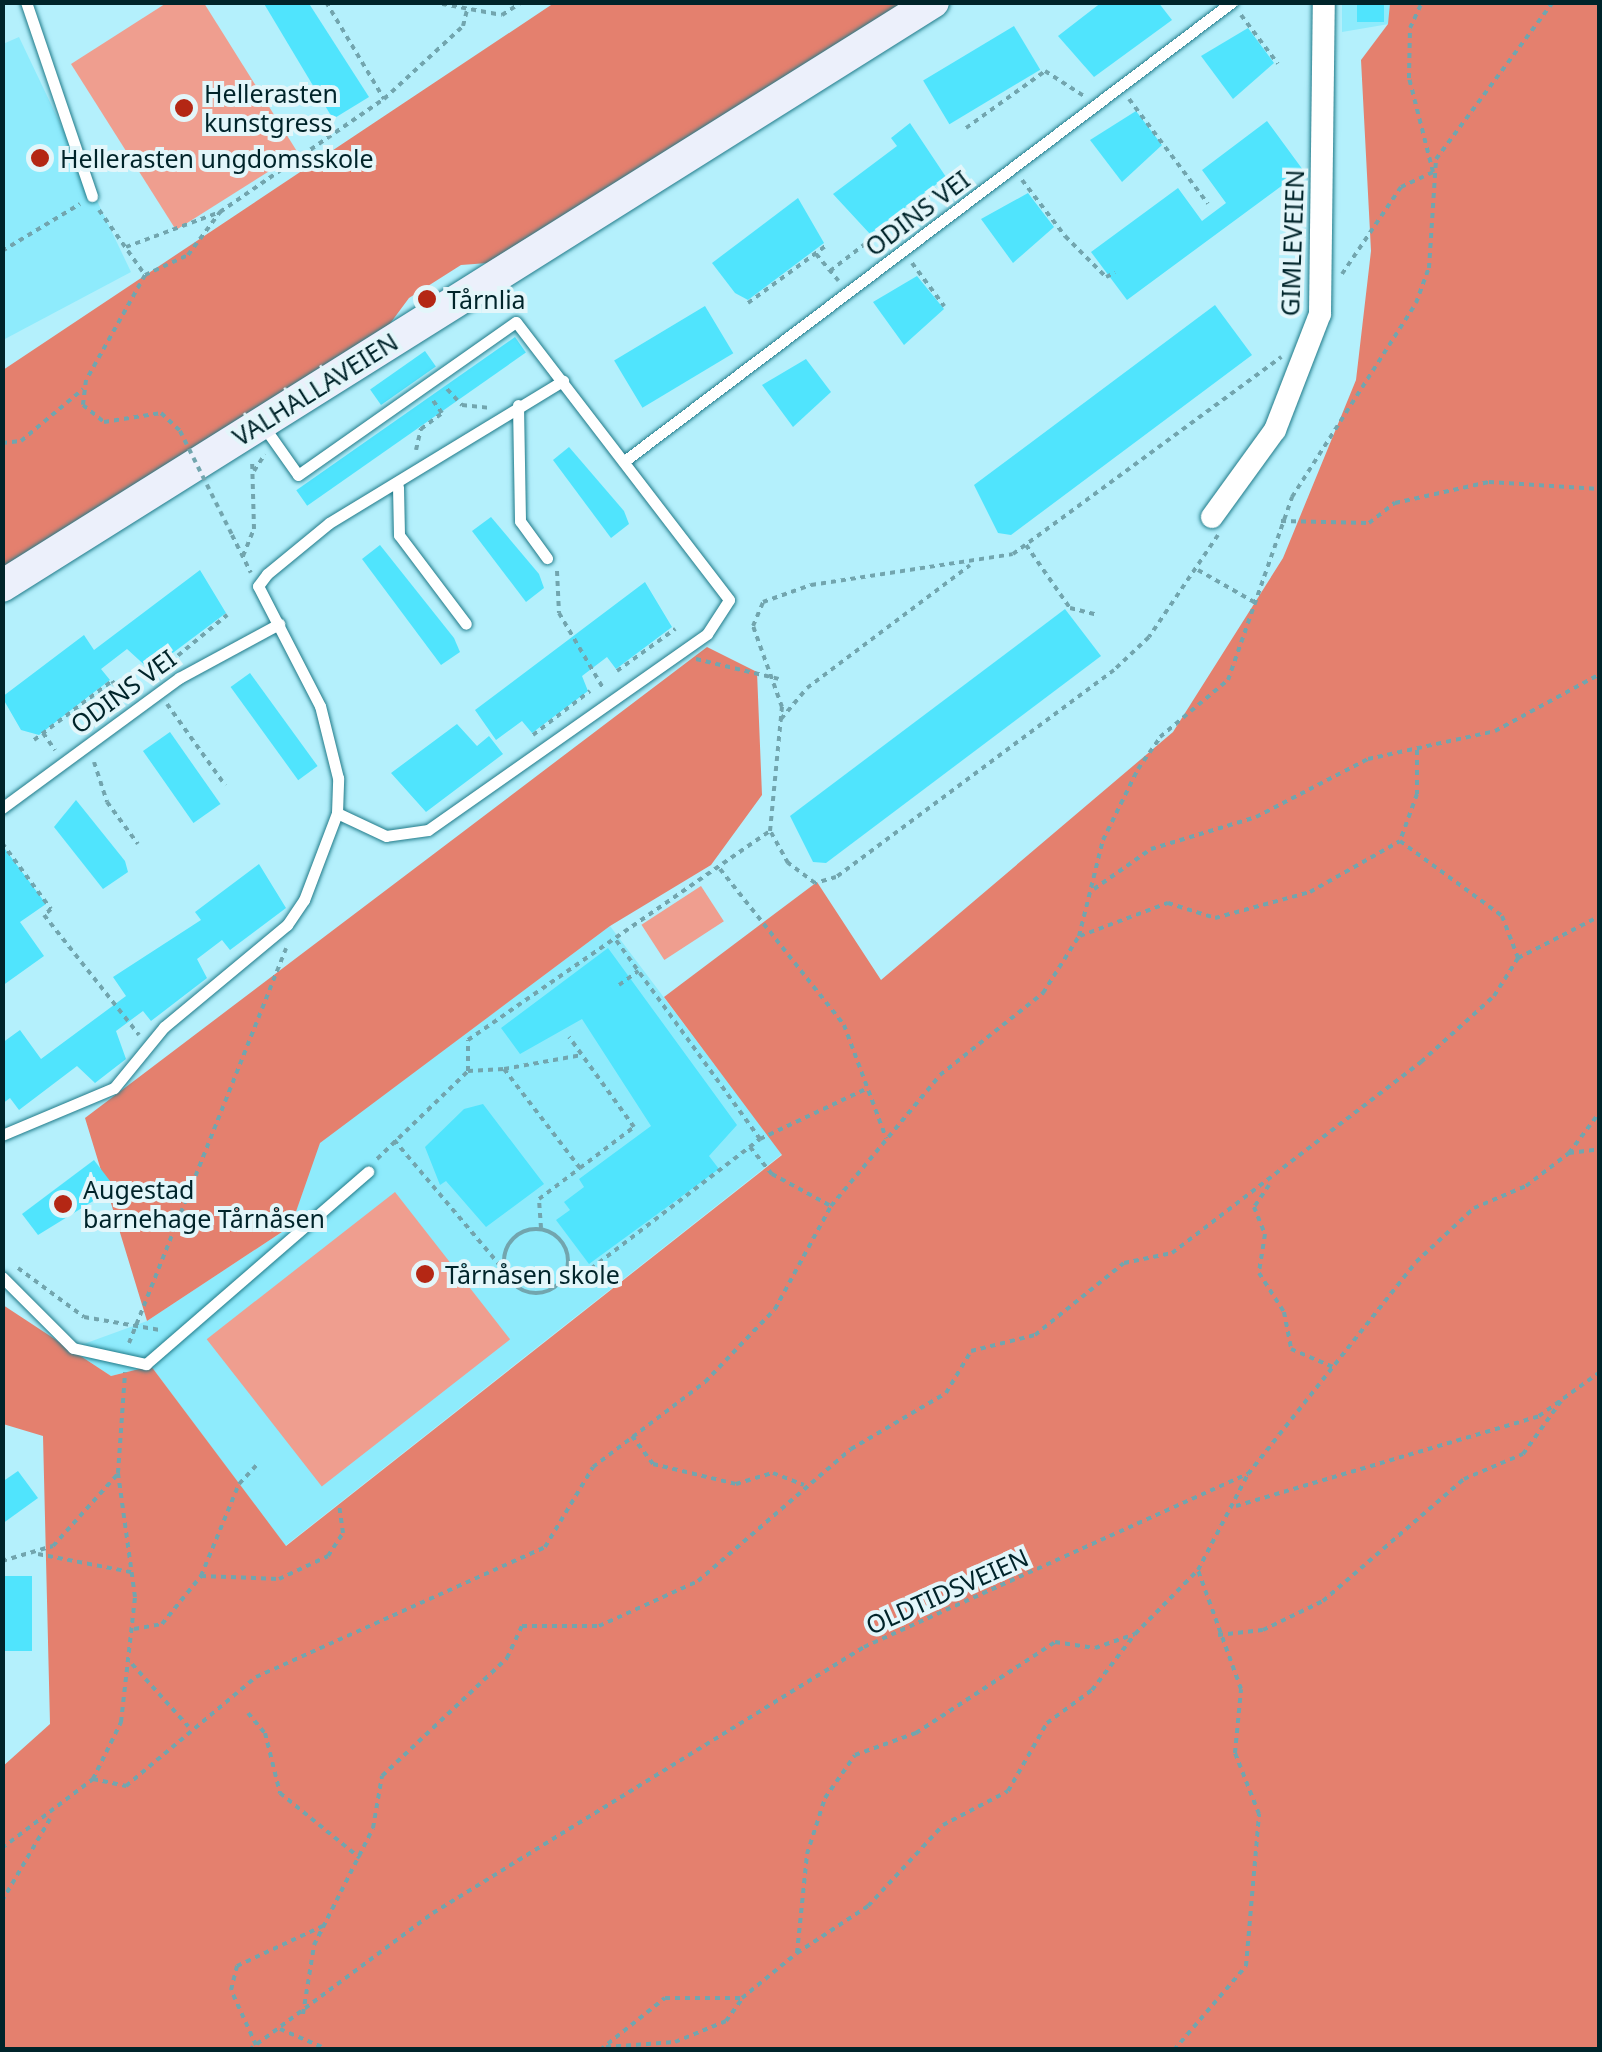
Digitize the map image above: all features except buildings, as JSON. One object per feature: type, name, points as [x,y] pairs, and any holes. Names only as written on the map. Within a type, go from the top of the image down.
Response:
[{"type":"street","name":"VALHALLAVEIEN","points":[[2,586],[263,438],[932,2]]},
{"type":"street","name":"GIMLEVEIEN","points":[[1212,517],[1264,452],[1310,347],[1323,285],[1324,2]]},
{"type":"lane","points":[[26,2],[92,196]]},
{"type":"lane","name":"ODINS VEI","points":[[627,459],[1232,3]]},
{"type":"lane","points":[[263,438],[298,475],[516,322],[627,459],[729,600],[720,623],[606,698],[423,833],[386,836],[337,813]]},
{"type":"lane","points":[[2,1135],[104,1095],[152,1043],[296,914],[337,813],[327,728],[258,586],[329,523],[398,487],[499,416],[563,380]]},
{"type":"lane","points":[[518,405],[520,520],[547,558]]},
{"type":"lane","points":[[398,487],[399,535],[466,624]]},
{"type":"lane","name":"ODINS VEI","points":[[2,808],[158,692],[279,624]]},
{"type":"lane","points":[[2,1278],[89,1356],[146,1364],[173,1335],[368,1172]]},
{"type":"path","points":[[326,2],[384,100]]},
{"type":"path","points":[[432,2],[502,15],[522,2]]},
{"type":"path","points":[[2,1848],[52,1815],[93,1779],[114,1788],[138,1779],[188,1726],[266,1672],[545,1547],[587,1474],[716,1372],[774,1309],[832,1206],[956,1058],[1043,993],[1079,936],[1103,840],[1138,768],[1167,730],[1218,694],[1280,521],[1420,294],[1433,172],[1408,78],[1410,28],[1422,2]]},
{"type":"path","points":[[1334,286],[1401,188],[1433,172],[1552,2]]},
{"type":"path","points":[[1232,3],[1278,64]]},
{"type":"path","points":[[126,247],[220,212],[384,100],[464,26],[467,10]]},
{"type":"path","points":[[966,128],[1045,71],[1066,78],[1093,108]]},
{"type":"path","points":[[1120,88],[1208,204]]},
{"type":"path","points":[[1013,168],[1065,236],[1106,276],[1114,273]]},
{"type":"path","points":[[830,270],[949,178]]},
{"type":"path","points":[[2,251],[92,196],[145,275]]},
{"type":"path","points":[[918,202],[923,206]]},
{"type":"path","points":[[2,443],[21,441],[82,389],[145,275],[188,255],[220,212]]},
{"type":"path","points":[[748,303],[826,245]]},
{"type":"path","points":[[903,251],[944,306]]},
{"type":"path","points":[[815,253],[848,293]]},
{"type":"path","points":[[1212,517],[1218,533],[1197,569],[1126,660],[836,877],[806,880],[770,831],[781,719],[779,679],[754,626],[763,602],[810,585],[970,565],[1026,546],[1288,352],[1310,347]]},
{"type":"path","points":[[438,377],[458,403],[486,402],[499,416]]},
{"type":"path","points":[[418,474],[420,430],[442,413],[423,387]]},
{"type":"path","points":[[82,389],[97,419],[161,413],[180,431],[243,556],[254,529],[254,474],[263,438]]},
{"type":"path","points":[[254,474],[263,438]]},
{"type":"path","points":[[1280,521],[1369,522],[1395,502],[1489,482],[1600,489]]},
{"type":"path","points":[[1026,546],[1070,608],[1098,615]]},
{"type":"path","points":[[547,558],[560,578],[559,614],[606,698]]},
{"type":"path","points":[[781,719],[807,688],[970,565]]},
{"type":"path","points":[[1197,569],[1254,602]]},
{"type":"path","points":[[34,740],[112,681],[137,707],[150,674],[228,615]]},
{"type":"path","points":[[618,671],[675,629]]},
{"type":"path","points":[[675,654],[779,679]]},
{"type":"path","points":[[1092,890],[1151,848],[1256,816],[1368,758],[1495,731],[1600,674]]},
{"type":"path","points":[[158,692],[225,785]]},
{"type":"path","points":[[533,734],[590,692]]},
{"type":"path","points":[[42,733],[64,762]]},
{"type":"path","points":[[87,744],[107,802],[138,844]]},
{"type":"path","points":[[1079,936],[1168,903],[1214,918],[1310,892],[1400,841],[1417,794],[1418,748]]},
{"type":"path","points":[[468,1070],[468,1040],[770,831]]},
{"type":"path","points":[[1400,841],[1502,916],[1518,958]]},
{"type":"path","points":[[2,842],[14,864],[51,909],[44,914],[152,1043]]},
{"type":"path","points":[[719,868],[844,1025],[881,1114],[886,1138]]},
{"type":"path","points":[[303,2014],[325,1924],[360,1858],[382,1776],[506,1658],[522,1626],[622,1619],[698,1581],[805,1485],[946,1393],[971,1351],[1035,1334],[1124,1263],[1172,1253],[1272,1182],[1421,1062],[1494,996],[1518,958],[1600,916]]},
{"type":"path","points":[[614,937],[760,1140]]},
{"type":"path","points":[[619,985],[638,970]]},
{"type":"path","points":[[564,1276],[564,1247],[541,1230],[539,1199],[634,1126],[569,1037]]},
{"type":"path","points":[[368,1172],[394,1140],[468,1070],[504,1069],[582,1056]]},
{"type":"path","points":[[504,1069],[580,1168]]},
{"type":"path","points":[[564,1276],[575,1281],[760,1140],[870,1087]]},
{"type":"path","name":"OLDTIDSVEIEN","points":[[249,2050],[303,2014],[434,1913],[864,1647],[1248,1474],[1416,1262],[1474,1208],[1526,1186],[1568,1153],[1600,1112]]},
{"type":"path","points":[[394,1140],[506,1273],[531,1293],[564,1276]]},
{"type":"path","points":[[750,1147],[783,1181],[832,1206]]},
{"type":"path","points":[[1568,1153],[1600,1149]]},
{"type":"path","points":[[1272,1182],[1254,1207],[1265,1234],[1259,1273],[1284,1312],[1291,1349],[1333,1366]]},
{"type":"path","points":[[506,1273],[511,1242],[541,1230]]},
{"type":"path","points":[[2,1256],[84,1317],[173,1335]]},
{"type":"path","points":[[1236,1506],[1539,1416],[1600,1372]]},
{"type":"path","points":[[1218,1635],[1263,1630],[1322,1602],[1464,1479],[1523,1454],[1564,1397]]},
{"type":"path","points":[[632,1436],[653,1464],[736,1484],[773,1473],[805,1485]]},
{"type":"path","points":[[134,1629],[162,1624],[200,1576],[257,1465]]},
{"type":"path","points":[[38,1554],[78,1526],[118,1473]]},
{"type":"path","points":[[603,2048],[642,2048],[726,2021],[742,1998],[796,1953],[868,1906],[942,1826],[1008,1791],[1047,1723],[1092,1690],[1135,1634],[1198,1570],[1236,1506],[1248,1474]]},
{"type":"path","points":[[200,1576],[278,1579],[328,1556],[345,1522],[338,1505]]},
{"type":"path","points":[[2,1560],[38,1554],[133,1572]]},
{"type":"path","points":[[1174,2050],[1246,1966],[1259,1814],[1235,1753],[1241,1689],[1218,1635],[1198,1570]]},
{"type":"path","points":[[796,1953],[807,1854],[826,1798],[855,1755],[916,1733],[1055,1642],[1095,1648],[1135,1634]]},
{"type":"path","points":[[132,1664],[188,1726]]},
{"type":"path","points":[[248,1713],[265,1733],[280,1793],[360,1858]]},
{"type":"path","points":[[2,1901],[52,1815]]},
{"type":"path","points":[[256,2045],[232,1990],[236,1966],[325,1924]]},
{"type":"path","points":[[603,2048],[664,1998],[742,1998]]},
{"type":"path","points":[[280,2029],[329,2050]]},
{"type":"shaded area","name":"Hellerasten kunstgress","points":[[168,2],[204,3],[298,153],[176,230],[71,64]]},
{"type":"shaded area","points":[[554,3],[906,3],[488,263],[461,265],[409,298],[389,325],[3,574],[3,370]]},
{"type":"shaded area","points":[[1342,3],[1390,3],[1389,24],[1342,32]]},
{"type":"shaded area","points":[[1390,3],[1599,3],[1599,2049],[3,2049],[2,1767],[50,1724],[43,1436],[3,1424],[3,1305],[111,1376],[151,1366],[286,1546],[782,1155],[664,997],[817,882],[881,980],[1173,732],[1283,558],[1356,380],[1371,251],[1361,60],[1388,24]]},
{"type":"shaded area","name":"Hellerasten ungdomsskole","points":[[19,37],[131,272],[3,340],[3,44]]},
{"type":"shaded area","points":[[707,647],[757,672],[762,795],[711,865],[610,926],[320,1143],[291,1226],[147,1321],[85,1118]]},
{"type":"shaded area","points":[[701,886],[724,921],[664,960],[641,925]]},
{"type":"shaded area","name":"Tårnåsen skole","points":[[610,926],[782,1154],[285,1546],[151,1366],[111,1376],[70,1349],[147,1321],[291,1226],[319,1143]]},
{"type":"shaded area","points":[[395,1192],[510,1339],[322,1487],[207,1339]]},
{"type":"place","name":"Hellerasten kunstgress","points":[[184,108]]},
{"type":"place","name":"Hellerasten ungdomsskole","points":[[40,158]]},
{"type":"place","name":"Tårnlia","points":[[427,299]]},
{"type":"place","name":"Augestad barnehage Tårnåsen","points":[[63,1204]]},
{"type":"place","name":"Tårnåsen skole","points":[[425,1274]]}]
